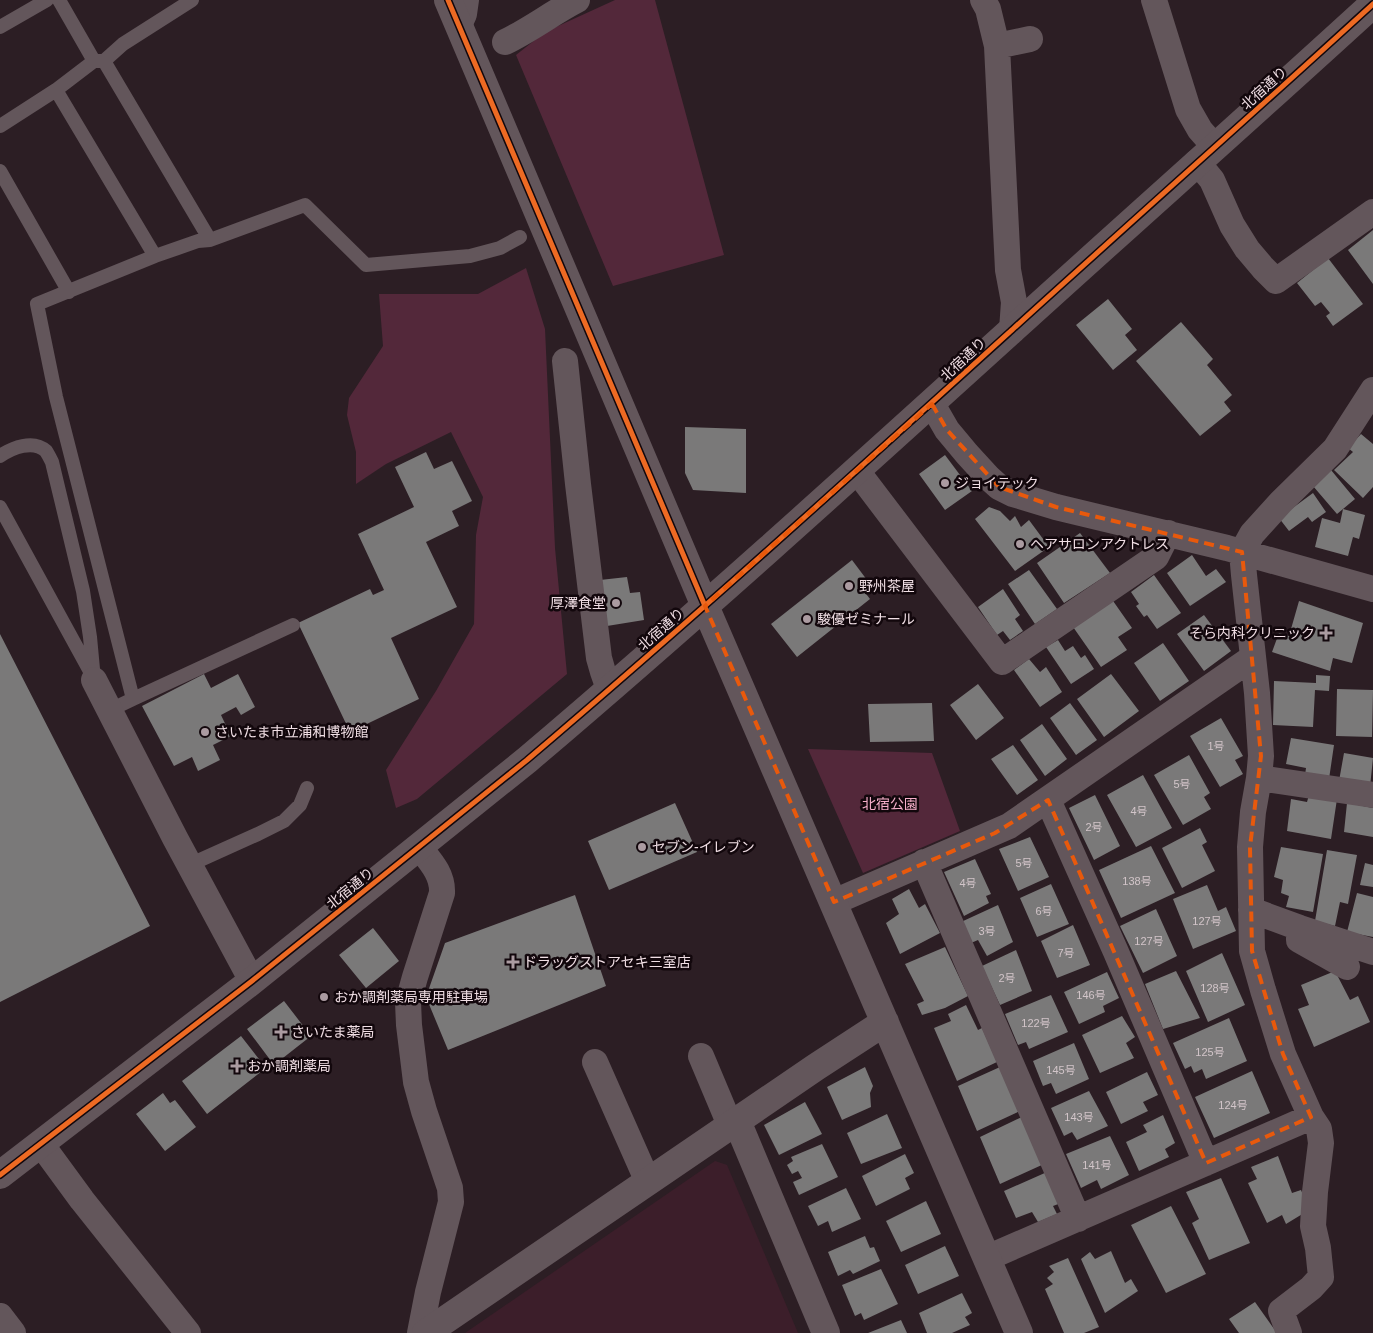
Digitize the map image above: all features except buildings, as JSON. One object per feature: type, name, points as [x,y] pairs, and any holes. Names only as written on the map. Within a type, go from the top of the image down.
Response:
[{"type":"street","points":[[448,0],[463,13],[705,606],[1019,1333]]},
{"type":"street","points":[[504,42],[532,28],[577,0]]},
{"type":"street","points":[[983,0],[988,9],[997,46],[1008,270],[1014,302],[1012,330]]},
{"type":"street","points":[[1154,0],[1188,109],[1200,130],[1212,180],[1232,225],[1247,249],[1276,281],[1373,212]]},
{"type":"street","name":"北宿通り","points":[[0,1174],[252,980],[527,760],[705,606],[932,404],[1373,4]]},
{"type":"street","points":[[997,46],[1030,38]]},
{"type":"street","points":[[565,361],[599,658],[602,672],[610,689]]},
{"type":"street","points":[[1289,1333],[1281,1312],[1311,1288],[1321,1277],[1318,1248],[1313,1226],[1314,1199],[1321,1143],[1319,1129],[1311,1116],[1284,1054],[1262,990],[1252,951],[1250,847],[1261,756],[1257,693],[1242,552],[1252,534],[1281,502],[1335,449],[1373,390]]},
{"type":"street","points":[[932,404],[947,430],[989,478],[999,487],[1013,494],[1056,507],[1242,552],[1373,589]]},
{"type":"street","points":[[857,470],[1002,662],[1156,557],[1168,533]]},
{"type":"street","points":[[834,902],[1009,826],[1252,658]]},
{"type":"street","points":[[94,680],[189,865],[252,980]]},
{"type":"street","points":[[1259,778],[1373,795]]},
{"type":"street","points":[[1048,800],[1120,960],[1206,1163]]},
{"type":"street","points":[[419,847],[437,870],[442,883],[442,893],[408,1002],[409,1026],[416,1082],[450,1188],[451,1202],[428,1292],[420,1333]]},
{"type":"street","points":[[924,862],[1078,1219]]},
{"type":"street","points":[[1251,910],[1373,952]]},
{"type":"street","points":[[1300,928],[1299,940],[1347,967]]},
{"type":"street","points":[[426,1333],[733,1123],[885,1022]]},
{"type":"street","points":[[701,1056],[733,1123],[826,1333]]},
{"type":"street","points":[[595,1062],[648,1182]]},
{"type":"street","points":[[988,1258],[1311,1116]]},
{"type":"street","points":[[40,1144],[188,1333]]},
{"type":"street","points":[[0,1316],[13,1333]]},
{"type":"lane","points":[[0,27],[47,0]]},
{"type":"lane","points":[[59,0],[210,240]]},
{"type":"lane","points":[[0,126],[192,0]]},
{"type":"lane","points":[[56,90],[155,256]]},
{"type":"lane","points":[[0,170],[69,292]]},
{"type":"lane","points":[[133,699],[56,397],[38,304],[155,256],[198,241],[210,240],[305,205],[366,265],[470,256],[500,248],[520,237]]},
{"type":"lane","points":[[1,455],[21,446],[38,446],[46,452],[52,462],[83,590],[94,680]]},
{"type":"lane","points":[[0,507],[94,680]]},
{"type":"lane","points":[[110,710],[293,625]]},
{"type":"lane","points":[[189,865],[284,821],[300,805],[307,788]]},
{"type":"highlighted area","points":[[932,404],[947,430],[999,487],[1056,507],[1242,552],[1261,756],[1250,847],[1252,951],[1283,1054],[1311,1117],[1206,1163],[1048,800],[995,833],[834,902],[705,606]]},
{"type":"shaded area","points":[[715,1161],[727,1165],[798,1333],[465,1333]]},
{"type":"green space","points":[[615,0],[655,0],[724,255],[613,286],[516,55],[545,32]]},
{"type":"green space","points":[[526,268],[545,329],[555,548],[567,674],[417,799],[396,808],[386,770],[436,691],[474,624],[476,535],[483,497],[451,432],[386,464],[356,484],[356,452],[347,415],[349,398],[383,346],[379,294],[478,294]]},
{"type":"green space","name":"北宿公園","points":[[808,749],[932,753],[960,831],[863,873]]},
{"type":"cycle path","points":[[448,0],[705,606]]},
{"type":"cycle path","points":[[0,1175],[252,981],[527,760],[772,546],[1373,4]]},
{"type":"place","name":"ジョイテック","points":[[945,483]]},
{"type":"place","name":"ヘアサロンアクトレス","points":[[1020,544]]},
{"type":"place","name":"野州茶屋","points":[[849,586]]},
{"type":"place","name":"厚澤食堂","points":[[616,603]]},
{"type":"place","name":"駿優ゼミナール","points":[[807,619]]},
{"type":"place","name":"そら内科クリニック","points":[[1326,633]]},
{"type":"place","name":"さいたま市立浦和博物館","points":[[205,732]]},
{"type":"place","name":"セブン-イレブン","points":[[642,847]]},
{"type":"place","name":"ドラッグストアセキ三室店","points":[[513,962]]},
{"type":"place","name":"おか調剤薬局専用駐車場","points":[[324,997]]},
{"type":"place","name":"さいたま薬局","points":[[281,1032]]},
{"type":"place","name":"おか調剤薬局","points":[[237,1066]]}]
